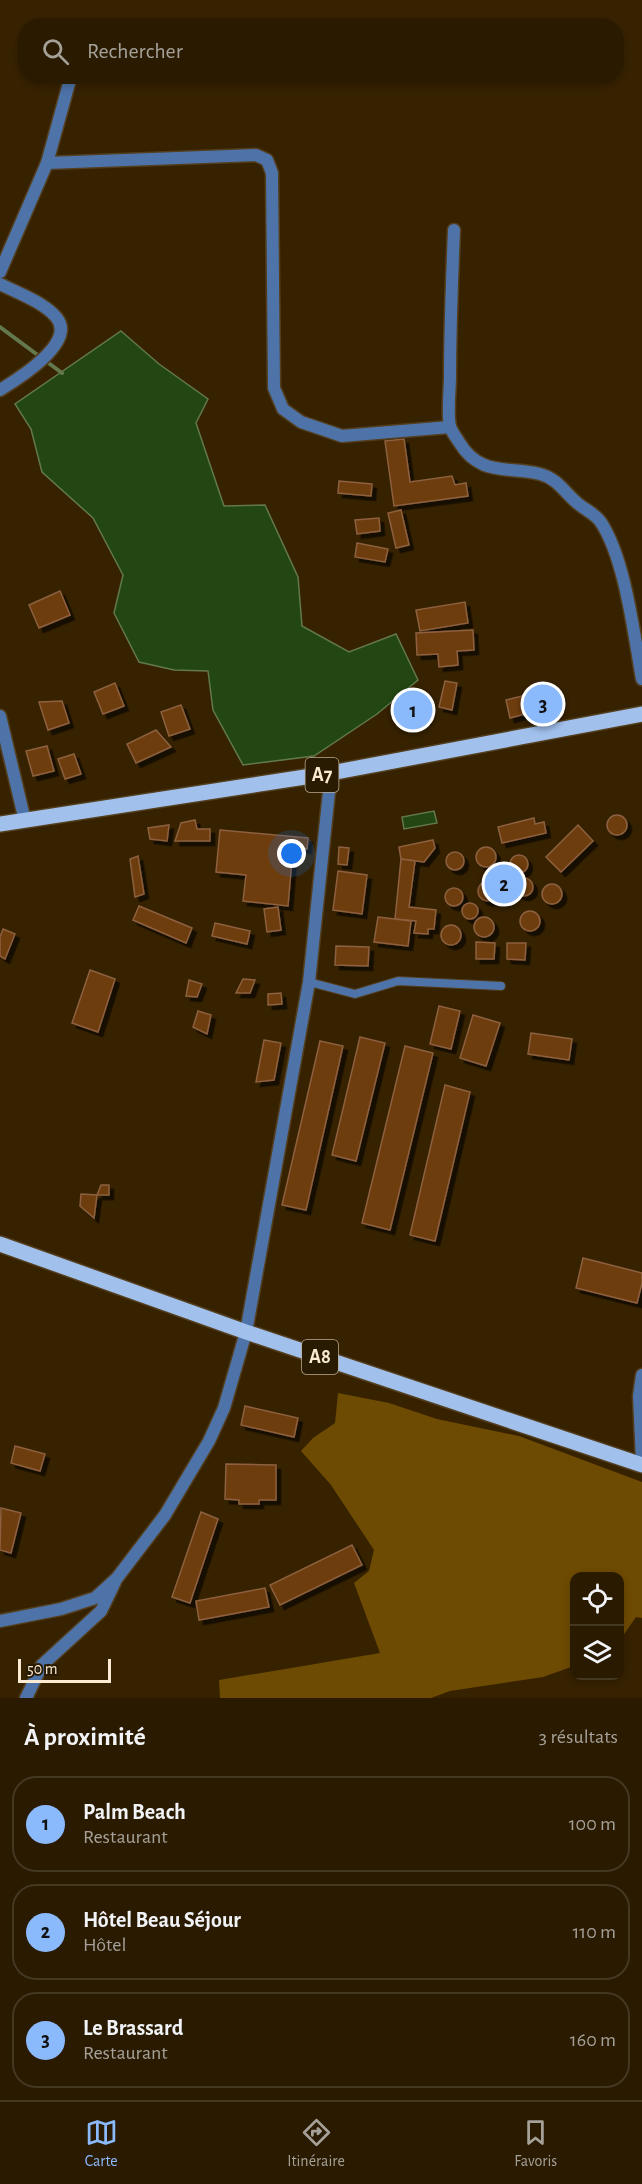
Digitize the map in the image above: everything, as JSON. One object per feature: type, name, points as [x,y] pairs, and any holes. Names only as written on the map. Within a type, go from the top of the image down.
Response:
[{"type":"main road","name":"A7","points":[[0,825],[331,773],[642,714]]},
{"type":"main road","name":"A8","points":[[0,1244],[246,1332],[642,1463]]},
{"type":"street","points":[[0,272],[47,163],[69,84]]},
{"type":"street","points":[[47,163],[256,154],[267,160],[272,173],[274,388],[283,410],[301,422],[342,436],[450,427]]},
{"type":"street","points":[[454,230],[450,322],[450,427],[466,454],[483,464],[504,471],[539,474],[550,478],[569,493],[575,501],[591,511],[600,522],[610,539],[623,580],[642,679]]},
{"type":"street","points":[[0,284],[41,306],[56,317],[62,327],[62,334],[57,345],[0,390]]},
{"type":"street","points":[[0,716],[25,821]]},
{"type":"street","points":[[0,1621],[61,1609],[95,1598],[117,1578],[165,1515],[209,1441],[224,1408],[246,1332],[309,982],[331,773]]},
{"type":"street","points":[[642,1375],[639,1396],[642,1463]]},
{"type":"street","points":[[26,1698],[42,1665],[101,1611],[117,1578]]},
{"type":"lane","points":[[309,982],[355,994],[398,981],[501,986]]},
{"type":"shaded area","points":[[121,331],[159,364],[208,399],[196,423],[224,506],[265,505],[298,577],[302,626],[349,652],[396,634],[418,680],[377,714],[314,756],[243,765],[213,710],[208,671],[174,670],[139,662],[114,613],[123,575],[93,518],[42,472],[31,429],[15,404]]},
{"type":"shaded area","points":[[434,811],[437,823],[404,829],[402,817]]},
{"type":"shaded area","points":[[338,1393],[389,1403],[437,1419],[519,1436],[642,1482],[642,1618],[636,1617],[624,1634],[624,1572],[570,1572],[570,1667],[543,1677],[450,1691],[431,1698],[220,1698],[219,1680],[380,1653],[354,1583],[369,1571],[374,1550],[331,1485],[301,1451],[313,1438],[335,1423]]},
{"type":"building","points":[[404,439],[410,482],[452,476],[455,485],[466,483],[468,496],[394,506],[385,441]]},
{"type":"building","points":[[339,481],[372,484],[371,496],[338,493]]},
{"type":"building","points":[[401,510],[409,545],[396,548],[388,513]]},
{"type":"building","points":[[379,518],[380,531],[357,534],[355,520]]},
{"type":"building","points":[[357,543],[388,549],[385,562],[355,557]]},
{"type":"building","points":[[60,591],[70,615],[39,628],[29,605]]},
{"type":"building","points":[[465,602],[468,623],[420,631],[416,610]]},
{"type":"building","points":[[473,630],[474,650],[457,651],[458,665],[439,667],[438,654],[417,655],[416,633]]},
{"type":"building","points":[[445,681],[457,683],[452,710],[439,707]]},
{"type":"building","points":[[115,683],[124,706],[103,714],[94,692]]},
{"type":"building","points":[[546,690],[551,707],[510,718],[506,700]]},
{"type":"building","points":[[421,697],[426,720],[407,724],[402,701]]},
{"type":"building","points":[[62,701],[69,723],[48,730],[39,702]]},
{"type":"building","points":[[181,705],[190,729],[169,736],[161,712]]},
{"type":"building","points":[[156,730],[171,747],[136,763],[127,744]]},
{"type":"building","points":[[47,746],[54,771],[33,776],[26,751]]},
{"type":"building","points":[[74,754],[81,774],[65,779],[58,759]]},
{"type":"building","points":[[617,815],[624,818],[627,825],[624,832],[617,835],[610,832],[607,825],[610,818]]},
{"type":"building","points":[[534,818],[535,824],[544,822],[546,833],[502,843],[498,827]]},
{"type":"building","points":[[195,820],[197,829],[210,829],[210,841],[175,841],[181,823]]},
{"type":"building","points":[[169,825],[167,841],[150,839],[148,828]]},
{"type":"building","points":[[578,825],[593,841],[561,872],[546,857]]},
{"type":"building","points":[[220,830],[308,838],[307,849],[293,847],[288,906],[243,901],[246,875],[216,872]]},
{"type":"building","points":[[433,840],[435,848],[424,862],[401,859],[399,847]]},
{"type":"building","points":[[339,847],[349,848],[347,865],[338,864]]},
{"type":"building","points":[[486,847],[493,850],[496,857],[493,864],[486,867],[479,864],[476,857],[479,850]]},
{"type":"building","points":[[455,852],[461,855],[464,861],[461,867],[455,870],[449,867],[446,861],[449,855]]},
{"type":"building","points":[[519,855],[525,858],[528,864],[525,870],[519,873],[513,870],[510,864],[513,858]]},
{"type":"building","points":[[138,856],[144,894],[135,897],[130,859]]},
{"type":"building","points":[[401,859],[415,861],[409,907],[436,910],[434,929],[428,929],[428,934],[414,933],[416,921],[395,919]]},
{"type":"building","points":[[338,871],[367,875],[362,914],[333,910]]},
{"type":"building","points":[[524,878],[530,881],[533,887],[530,893],[524,896],[518,893],[515,887],[518,881]]},
{"type":"building","points":[[488,881],[495,884],[498,891],[495,898],[488,901],[481,898],[478,891],[481,884]]},
{"type":"building","points":[[552,884],[559,887],[562,894],[559,901],[552,904],[545,901],[542,894],[545,887]]},
{"type":"building","points":[[454,888],[462,893],[463,897],[458,905],[454,906],[446,901],[445,897],[450,889]]},
{"type":"building","points":[[470,903],[476,905],[478,911],[476,917],[470,919],[464,917],[462,911],[464,905]]},
{"type":"building","points":[[139,906],[192,928],[186,943],[133,920]]},
{"type":"building","points":[[278,907],[281,930],[267,932],[264,909]]},
{"type":"building","points":[[530,911],[537,914],[540,921],[537,928],[530,931],[523,928],[520,921],[523,914]]},
{"type":"building","points":[[378,917],[411,921],[408,946],[374,942]]},
{"type":"building","points":[[484,917],[491,920],[494,927],[491,934],[484,937],[477,934],[474,927],[477,920]]},
{"type":"building","points":[[215,923],[250,931],[247,944],[212,936]]},
{"type":"building","points":[[451,925],[458,928],[461,935],[458,942],[451,945],[444,942],[441,935],[444,928]]},
{"type":"building","points":[[3,929],[15,934],[5,959],[0,956],[0,937]]},
{"type":"building","points":[[476,942],[495,943],[494,959],[476,959]]},
{"type":"building","points":[[507,943],[526,943],[525,960],[507,959]]},
{"type":"building","points":[[336,946],[369,947],[368,966],[335,965]]},
{"type":"building","points":[[90,970],[115,979],[98,1032],[72,1023]]},
{"type":"building","points":[[243,979],[255,980],[250,993],[236,993]]},
{"type":"building","points":[[189,980],[202,984],[197,997],[186,996]]},
{"type":"building","points":[[281,993],[282,1004],[268,1005],[268,994]]},
{"type":"building","points":[[439,1006],[460,1011],[451,1049],[430,1044]]},
{"type":"building","points":[[198,1011],[211,1015],[207,1034],[193,1027]]},
{"type":"building","points":[[473,1015],[500,1023],[486,1066],[460,1058]]},
{"type":"building","points":[[531,1033],[572,1039],[569,1060],[528,1054]]},
{"type":"building","points":[[360,1037],[385,1043],[356,1161],[332,1155]]},
{"type":"building","points":[[264,1040],[281,1043],[274,1080],[256,1082]]},
{"type":"building","points":[[320,1041],[343,1046],[306,1210],[282,1205]]},
{"type":"building","points":[[405,1046],[433,1053],[390,1230],[362,1223]]},
{"type":"building","points":[[445,1085],[470,1092],[435,1241],[410,1235]]},
{"type":"building","points":[[101,1185],[109,1185],[109,1195],[97,1195]]},
{"type":"building","points":[[81,1194],[97,1195],[94,1218],[80,1206]]},
{"type":"building","points":[[583,1258],[642,1273],[637,1303],[576,1288]]},
{"type":"building","points":[[245,1406],[298,1418],[294,1437],[241,1425]]},
{"type":"building","points":[[15,1446],[45,1454],[40,1471],[11,1463]]},
{"type":"building","points":[[226,1464],[276,1465],[276,1500],[259,1500],[259,1504],[239,1504],[239,1500],[225,1499]]},
{"type":"building","points":[[1,1508],[21,1513],[11,1553],[0,1550]]},
{"type":"building","points":[[201,1512],[218,1519],[190,1603],[172,1597]]},
{"type":"building","points":[[352,1545],[362,1565],[280,1605],[270,1585]]},
{"type":"building","points":[[265,1588],[269,1607],[199,1620],[196,1601]]},
{"type":"waterway","points":[[0,327],[62,373]]},
{"type":"place","name":"Le Brassard","points":[[543,704]]},
{"type":"place","name":"Palm Beach","points":[[413,710]]},
{"type":"place","name":"Hôtel Beau Séjour","points":[[504,884]]}]
